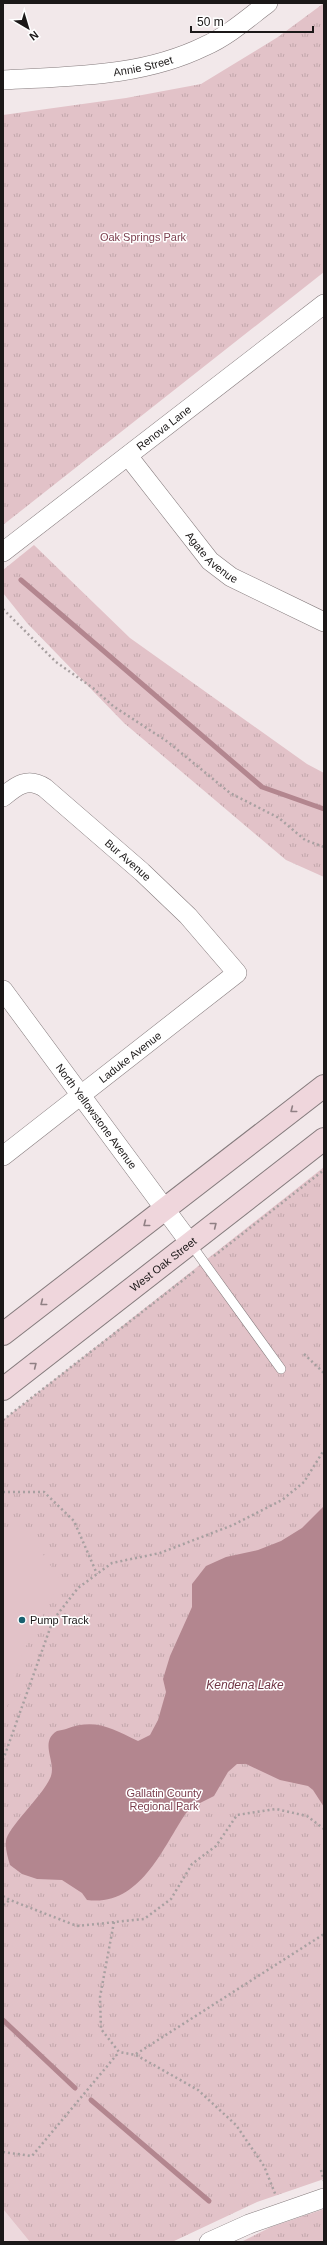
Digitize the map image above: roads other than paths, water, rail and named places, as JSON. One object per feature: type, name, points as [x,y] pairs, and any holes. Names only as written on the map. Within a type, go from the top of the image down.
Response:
[{"type":"main road","points":[[3,1334],[324,1086]]},
{"type":"main road","name":"West Oak Street","points":[[3,1389],[324,1139]]},
{"type":"street","name":"Annie Street","points":[[3,80],[112,73],[166,62],[206,46],[268,3]]},
{"type":"street","name":"Renova Lane","points":[[3,552],[324,304]]},
{"type":"street","name":"Agate Avenue","points":[[128,456],[210,561],[231,578],[323,618]]},
{"type":"street","name":"Bur Avenue","points":[[3,796],[20,783],[38,783],[46,788],[142,872],[188,916],[237,973]]},
{"type":"street","name":"Laduke Avenue","points":[[3,1156],[237,973]]},
{"type":"street","name":"North Yellowstone Avenue","points":[[3,990],[166,1208],[190,1243]]},
{"type":"street","points":[[209,2242],[249,2224],[324,2198]]},
{"type":"lane","points":[[190,1243],[281,1369]]},
{"type":"water","name":"Kendena Lake","points":[[324,1506],[324,1807],[313,1790],[308,1786],[280,1780],[246,1764],[237,1764],[228,1772],[214,1796],[194,1806],[186,1813],[147,1873],[135,1885],[121,1894],[105,1900],[87,1900],[82,1893],[62,1880],[37,1879],[22,1874],[10,1865],[6,1847],[8,1835],[47,1784],[51,1776],[52,1764],[49,1752],[49,1741],[52,1735],[57,1731],[86,1724],[103,1726],[138,1741],[150,1735],[158,1720],[166,1692],[163,1679],[170,1656],[192,1607],[192,1584],[206,1566],[226,1557],[258,1550],[281,1541],[302,1528]]},
{"type":"waterway","points":[[21,580],[262,787],[324,809]]},
{"type":"waterway","points":[[3,2020],[75,2088]]},
{"type":"waterway","points":[[91,2100],[209,2201]]},
{"type":"place","name":"Pump Track","points":[[22,1620]]},
{"type":"park label","name":"Oak Springs Park","points":[[143,237]]},
{"type":"park label","name":"Gallatin County Regional Park","points":[[164,1799]]}]
